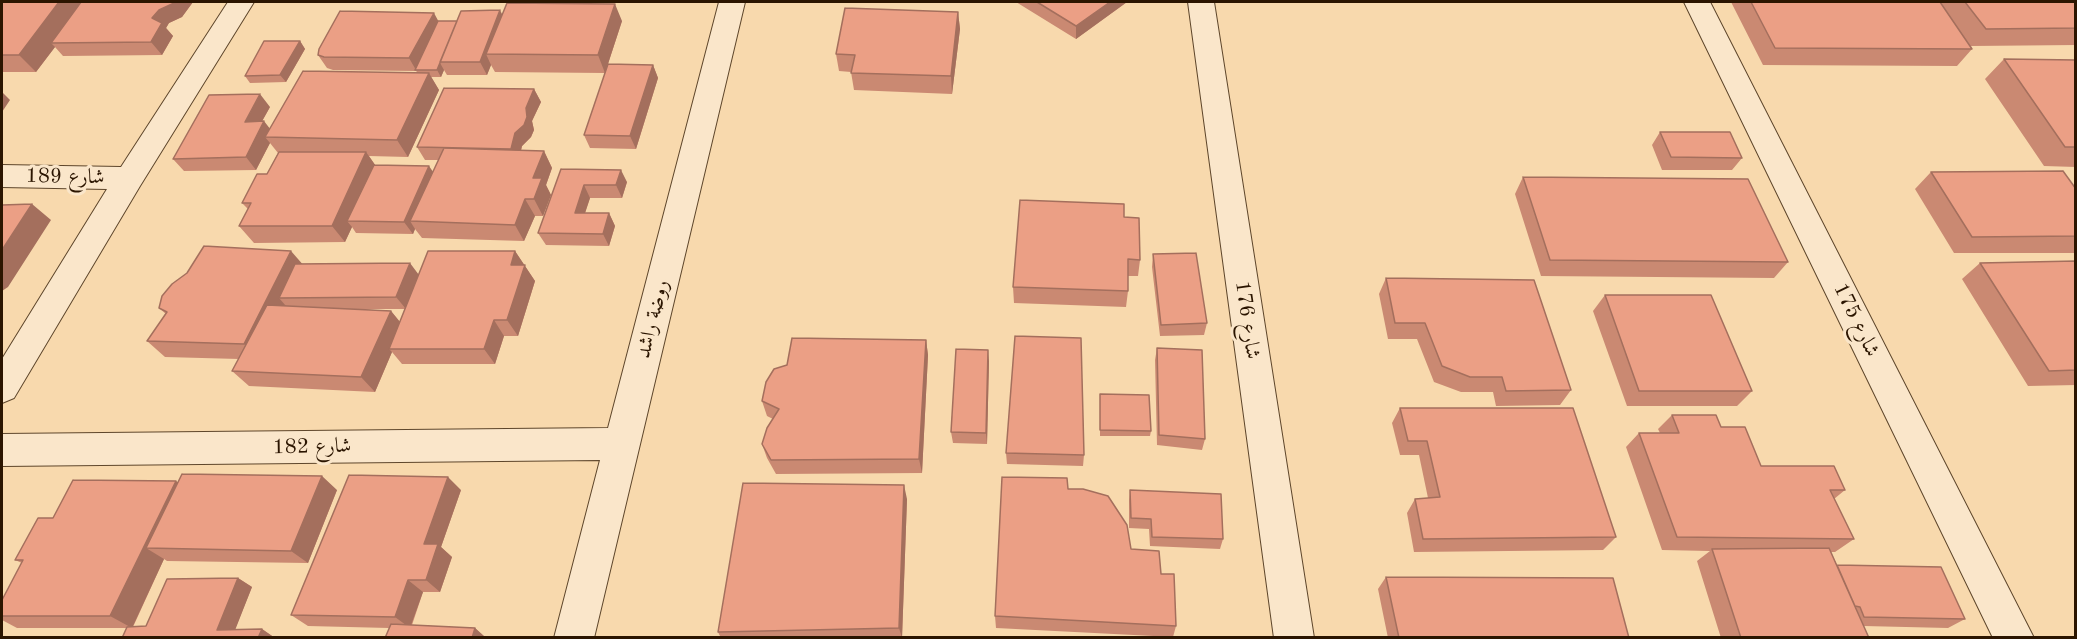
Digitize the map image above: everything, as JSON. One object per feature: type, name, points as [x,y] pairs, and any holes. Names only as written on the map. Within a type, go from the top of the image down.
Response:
[{"type":"street","points":[[2,388],[129,178],[241,2]]},
{"type":"street","name":"روضة راشد","points":[[574,638],[732,2]]},
{"type":"street","name":"شارع 176","points":[[1201,2],[1294,638]]},
{"type":"street","name":"شارع 175","points":[[1698,2],[2014,638]]},
{"type":"street","name":"شارع 189","points":[[2,176],[129,178]]},
{"type":"street","name":"شارع 182","points":[[2,450],[622,444]]},
{"type":"building","points":[[2,2],[59,2],[19,55],[2,55]]},
{"type":"building","points":[[81,2],[173,2],[159,10],[152,18],[162,23],[151,42],[51,43]]},
{"type":"building","points":[[1037,2],[1110,2],[1076,26]]},
{"type":"building","points":[[1751,2],[1940,2],[1972,49],[1775,48]]},
{"type":"building","points":[[1965,2],[2076,2],[2076,28],[1986,29]]},
{"type":"building","points":[[507,3],[615,4],[598,55],[486,54]]},
{"type":"building","points":[[845,8],[958,12],[951,76],[851,73],[855,55],[836,54]]},
{"type":"building","points":[[500,10],[480,62],[440,62],[461,11]]},
{"type":"building","points":[[340,11],[434,13],[409,58],[324,57],[318,55]]},
{"type":"building","points":[[438,21],[457,21],[437,70],[415,70]]},
{"type":"building","points":[[264,41],[300,41],[280,75],[245,76]]},
{"type":"building","points":[[2004,59],[2076,60],[2076,147],[2065,147]]},
{"type":"building","points":[[608,64],[653,65],[630,136],[584,135]]},
{"type":"building","points":[[303,71],[429,73],[397,140],[265,137]]},
{"type":"building","points":[[444,88],[534,89],[526,108],[527,117],[524,125],[515,133],[511,149],[417,147]]},
{"type":"building","points":[[260,94],[245,122],[264,121],[246,157],[173,159],[209,95]]},
{"type":"building","points":[[1660,132],[1730,132],[1742,158],[1671,157]]},
{"type":"building","points":[[444,148],[544,151],[533,178],[542,178],[534,199],[525,199],[515,225],[410,221]]},
{"type":"building","points":[[279,152],[366,152],[332,226],[239,226],[251,203],[242,203],[257,174],[267,174]]},
{"type":"building","points":[[374,165],[429,166],[404,222],[347,221]]},
{"type":"building","points":[[561,169],[621,170],[616,185],[584,185],[575,213],[609,213],[603,234],[538,233]]},
{"type":"building","points":[[2063,171],[2076,189],[2076,236],[1972,237],[1931,172]]},
{"type":"building","points":[[1523,177],[1748,179],[1788,262],[1550,260]]},
{"type":"building","points":[[1020,200],[1124,204],[1124,217],[1139,218],[1140,260],[1128,259],[1128,291],[1013,287]]},
{"type":"building","points":[[32,204],[2,250],[2,205]]},
{"type":"building","points":[[204,246],[291,251],[244,344],[147,341],[167,312],[159,308],[162,296],[172,284],[187,273]]},
{"type":"building","points":[[428,251],[515,251],[511,265],[525,265],[507,320],[494,320],[484,349],[389,349]]},
{"type":"building","points":[[1196,253],[1207,323],[1161,325],[1153,254]]},
{"type":"building","points":[[2076,261],[2076,370],[2049,371],[1980,263]]},
{"type":"building","points":[[410,263],[396,297],[279,298],[295,264]]},
{"type":"building","points":[[1386,278],[1534,280],[1571,390],[1506,391],[1502,377],[1470,377],[1442,366],[1425,323],[1395,323]]},
{"type":"building","points":[[1605,295],[1711,295],[1752,391],[1639,391]]},
{"type":"building","points":[[267,305],[391,311],[361,377],[232,371]]},
{"type":"building","points":[[1015,336],[1081,338],[1084,455],[1006,453]]},
{"type":"building","points":[[792,338],[926,340],[919,459],[771,460],[762,444],[767,428],[779,409],[762,401],[766,382],[774,369],[787,365]]},
{"type":"building","points":[[1157,348],[1202,350],[1205,439],[1159,435]]},
{"type":"building","points":[[956,349],[988,350],[986,433],[951,432]]},
{"type":"building","points":[[1100,394],[1149,395],[1151,431],[1100,430]]},
{"type":"building","points":[[1400,408],[1573,408],[1616,537],[1423,539],[1415,499],[1440,497],[1427,441],[1408,441]]},
{"type":"building","points":[[1672,415],[1716,415],[1721,427],[1745,427],[1761,466],[1834,466],[1845,490],[1830,490],[1854,539],[1677,537],[1639,433],[1679,433]]},
{"type":"building","points":[[182,474],[322,476],[291,551],[146,548]]},
{"type":"building","points":[[349,475],[448,477],[424,544],[438,544],[426,580],[408,580],[395,617],[291,615]]},
{"type":"building","points":[[1002,477],[1067,478],[1068,489],[1083,489],[1108,496],[1127,525],[1131,549],[1159,551],[1161,574],[1174,574],[1176,626],[995,616]]},
{"type":"building","points":[[73,480],[176,481],[110,616],[2,616],[2,600],[23,560],[15,560],[38,518],[53,518]]},
{"type":"building","points":[[743,483],[904,485],[899,628],[718,632]]},
{"type":"building","points":[[1130,490],[1221,494],[1223,539],[1152,537],[1151,519],[1131,518]]},
{"type":"building","points":[[1829,548],[1869,638],[1741,638],[1712,549]]},
{"type":"building","points":[[1837,565],[1941,567],[1965,619],[1864,617],[1860,607],[1855,606]]},
{"type":"building","points":[[1386,577],[1613,578],[1629,638],[1399,638]]},
{"type":"building","points":[[238,578],[217,630],[262,629],[258,638],[122,638],[127,627],[146,626],[167,579]]},
{"type":"building","points":[[391,624],[475,628],[472,638],[385,638]]}]
